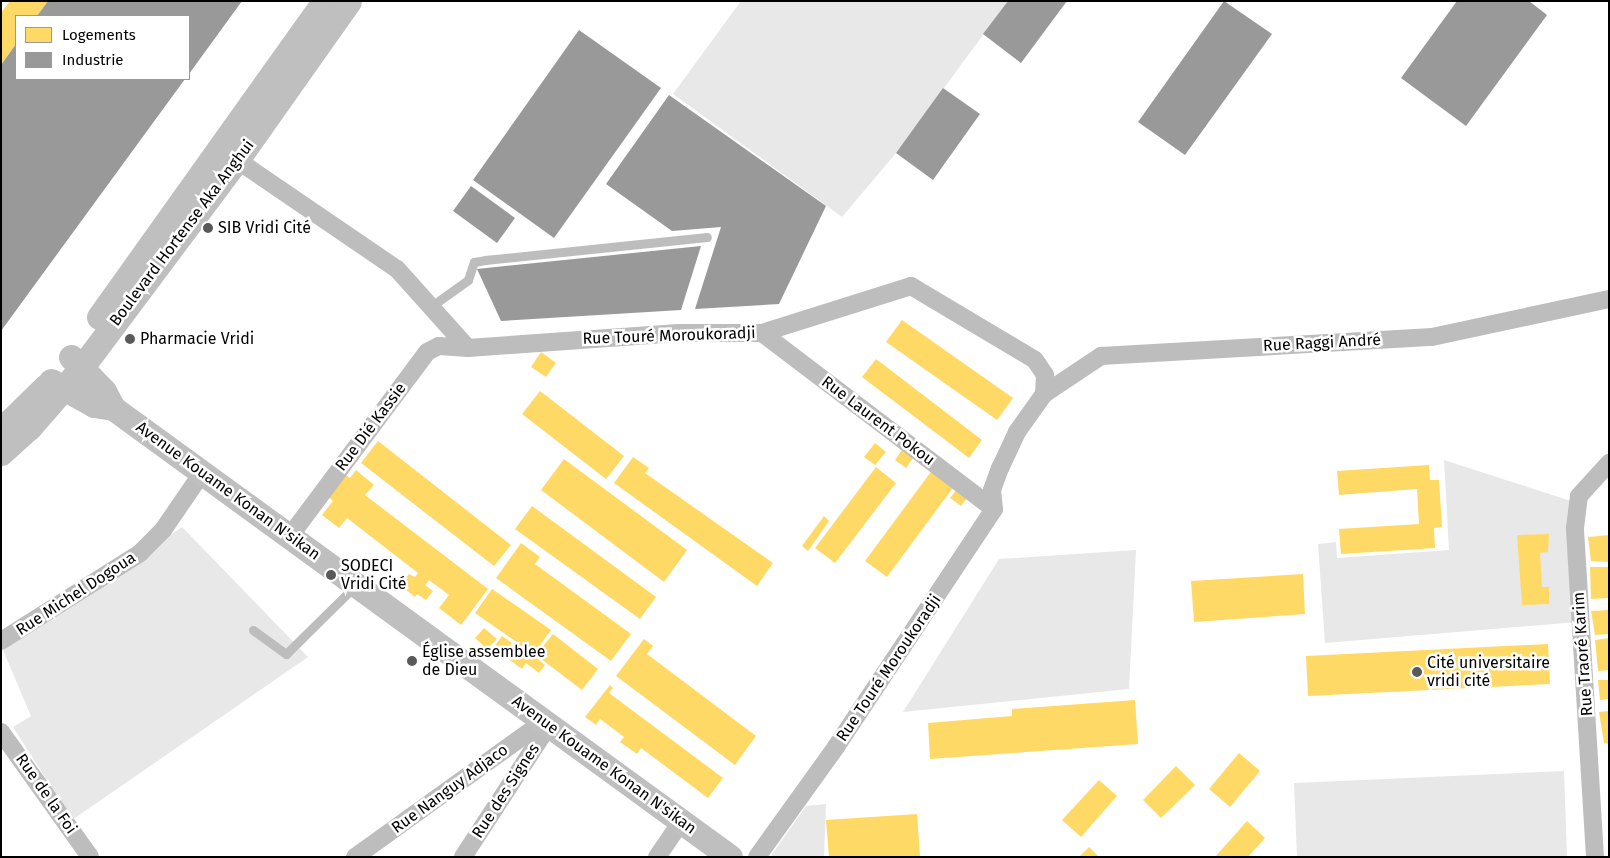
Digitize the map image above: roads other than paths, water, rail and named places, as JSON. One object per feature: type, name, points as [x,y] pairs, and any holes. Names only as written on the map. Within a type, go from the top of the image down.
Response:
[{"type":"main road","name":"Boulevard Hortense Aka Anghui","points":[[76,361],[324,1]]},
{"type":"main road","name":"Boulevard Hortense Aka Anghui","points":[[1,454],[237,160],[349,1]]},
{"type":"main road","name":"Avenue Kouame Konan N'sikan","points":[[76,361],[104,391],[113,408],[730,857]]},
{"type":"main road","name":"Boulevard Hortense Aka Anghui","points":[[1,430],[57,385]]},
{"type":"main road","name":"Avenue Kouame Konan N'sikan","points":[[57,385],[94,405],[113,408]]},
{"type":"street","points":[[237,160],[397,269],[432,305],[468,348]]},
{"type":"street","name":"Rue Touré Moroukoradji","points":[[468,348],[678,333],[762,334],[911,286],[1035,360],[1045,375],[1044,394]]},
{"type":"street","name":"Rue Raggi André","points":[[1044,394],[1101,356],[1432,337],[1609,299]]},
{"type":"street","name":"Rue Laurent Pokou","points":[[762,334],[994,509]]},
{"type":"street","name":"Rue Dié Kassie","points":[[290,536],[427,352],[439,346],[468,348]]},
{"type":"street","points":[[994,509],[992,490],[1000,468],[1018,432],[1044,394]]},
{"type":"street","name":"Rue Traoré Karim","points":[[1595,857],[1575,528],[1580,496],[1609,463]]},
{"type":"street","name":"Rue Michel Dogoua","points":[[1,641],[140,553],[163,530],[202,473]]},
{"type":"street","name":"Rue Touré Moroukoradji","points":[[757,857],[906,644],[994,509]]},
{"type":"street","name":"Rue Nanguy Adjaco","points":[[355,857],[546,723]]},
{"type":"street","name":"Rue des Signes","points":[[463,857],[546,723]]},
{"type":"street","name":"Rue de la Foi","points":[[1,732],[90,857]]},
{"type":"street","points":[[657,857],[681,822]]},
{"type":"lane","points":[[432,305],[468,280],[474,262],[708,237]]},
{"type":"lane","points":[[253,630],[286,654],[357,584]]},
{"type":"place","name":"SIB Vridi Cité","points":[[208,228]]},
{"type":"place","name":"Pharmacie Vridi","points":[[130,339]]},
{"type":"place","name":"SODECI Vridi Cité","points":[[331,575]]},
{"type":"place","name":"Église assemblee de Dieu","points":[[412,661]]},
{"type":"place","name":"Cité universitaire vridi cité","points":[[1417,672]]}]
